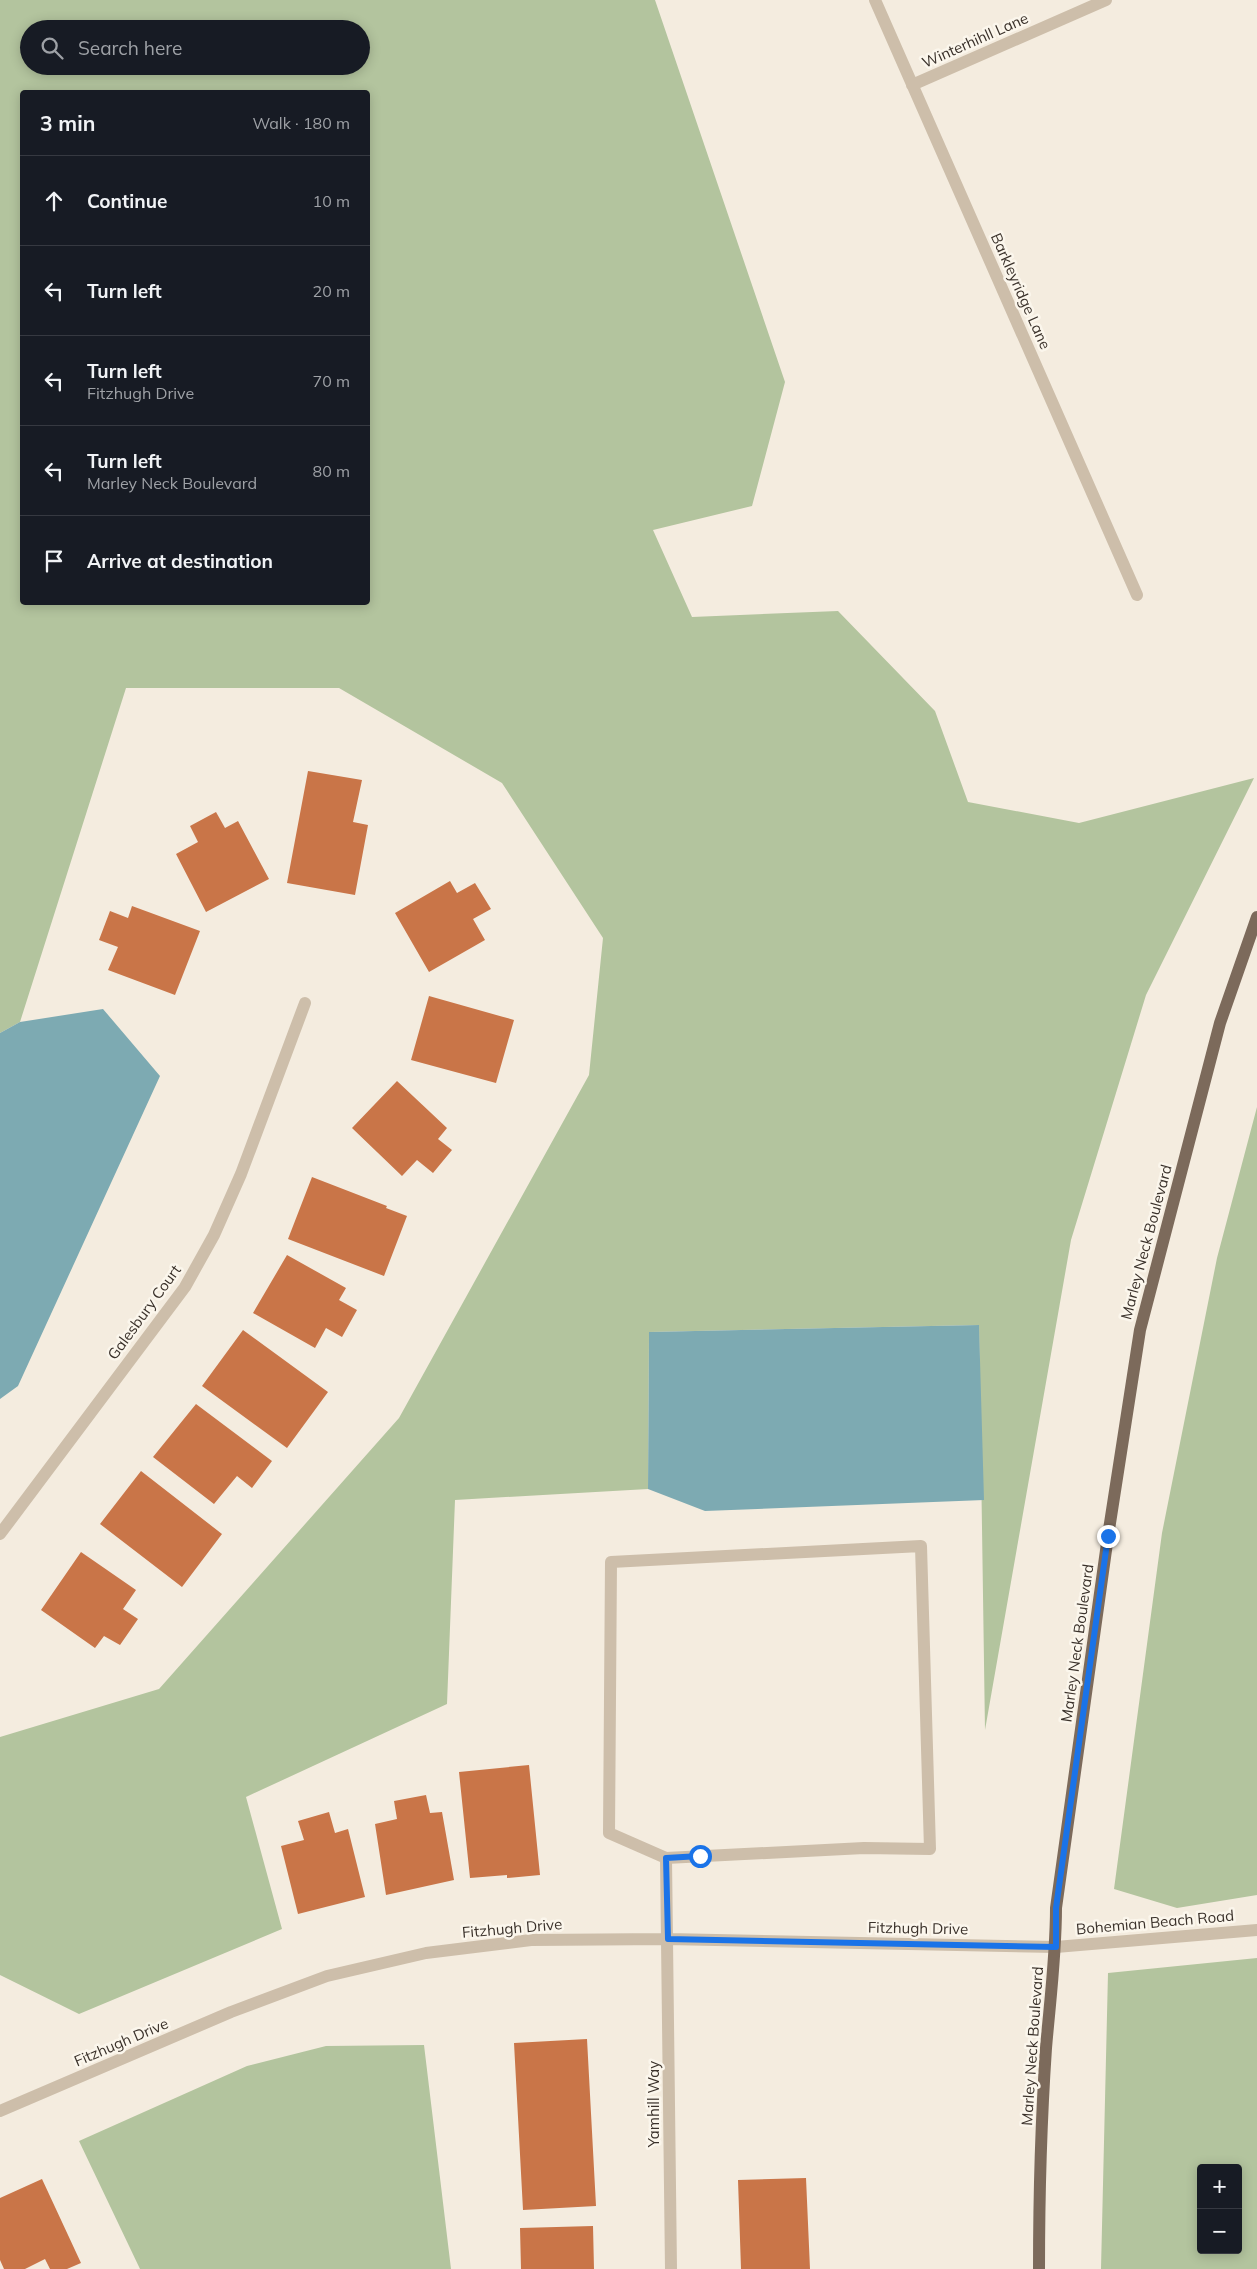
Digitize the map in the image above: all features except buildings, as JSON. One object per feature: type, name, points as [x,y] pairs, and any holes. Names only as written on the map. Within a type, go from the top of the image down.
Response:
[{"type":"main road","name":"Marley Neck Boulevard","points":[[1039,2269],[1041,2146],[1046,2049],[1056,1947],[1058,1898],[1108,1536],[1140,1330],[1220,1023],[1257,918]]},
{"type":"street","name":"Barkleyridge Lane","points":[[875,0],[1137,596]]},
{"type":"street","name":"Winterhihll Lane","points":[[912,85],[1106,0]]},
{"type":"street","name":"Galesbury Court","points":[[0,1534],[185,1287],[214,1235],[241,1174],[305,1002]]},
{"type":"street","points":[[921,1546],[930,1849],[864,1848],[666,1858],[609,1834],[611,1562],[921,1546]]},
{"type":"street","name":"Yamhill Way","points":[[666,1858],[670,2269]]},
{"type":"street","name":"Bohemian Beach Road","points":[[1056,1947],[1257,1930]]},
{"type":"street","name":"Fitzhugh Drive","points":[[0,2111],[231,2012],[327,1976],[426,1953],[531,1940],[668,1939],[1056,1947]]},
{"type":"green space","points":[[0,0],[655,0],[785,382],[752,506],[653,530],[692,617],[838,611],[935,711],[968,802],[1079,823],[1254,778],[1146,995],[1071,1240],[985,1730],[979,1325],[649,1332],[648,1489],[455,1500],[447,1704],[246,1797],[282,1929],[79,2014],[0,1975],[0,1737],[159,1689],[399,1418],[589,1075],[603,938],[502,783],[339,688],[126,688],[20,1022],[0,1033]]},
{"type":"green space","points":[[1257,1107],[1257,1895],[1177,1908],[1114,1889],[1162,1533],[1217,1258]]},
{"type":"green space","points":[[1257,1958],[1257,2269],[1101,2269],[1108,1973]]},
{"type":"green space","points":[[424,2045],[451,2269],[140,2269],[79,2141],[247,2066],[326,2046]]},
{"type":"water","points":[[103,1009],[160,1076],[18,1386],[0,1399],[0,1033],[20,1022]]},
{"type":"water","points":[[979,1325],[984,1500],[705,1511],[648,1489],[649,1332]]},
{"type":"route","points":[[700,1856],[666,1858],[668,1939],[1056,1947],[1056,1908],[1108,1536]]}]
